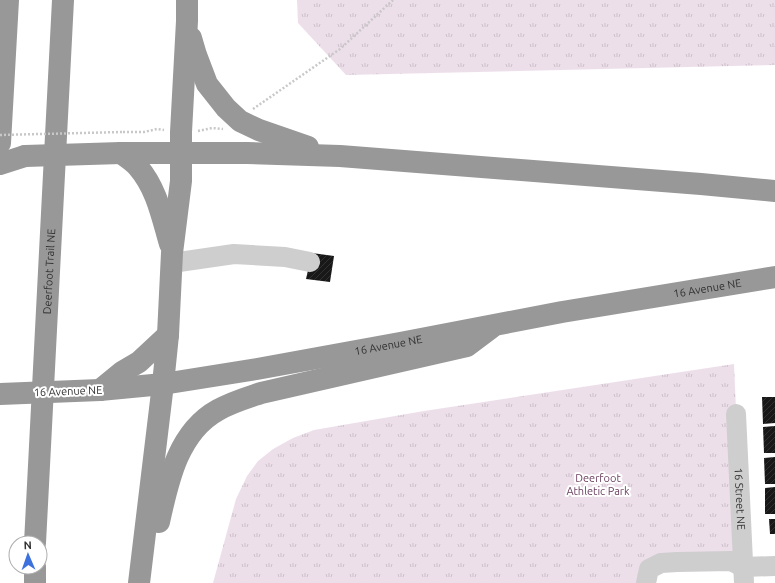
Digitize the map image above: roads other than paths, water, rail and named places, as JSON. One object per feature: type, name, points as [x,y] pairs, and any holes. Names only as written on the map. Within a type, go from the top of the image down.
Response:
[{"type":"highway","points":[[0,143],[8,0]]},
{"type":"highway","name":"Deerfoot Trail NE","points":[[35,535],[63,0]]},
{"type":"highway","points":[[139,583],[163,384],[168,335],[172,258],[181,181],[181,132],[187,10]]},
{"type":"highway","points":[[187,10],[196,56],[207,84],[226,108],[244,123],[270,135],[340,156]]},
{"type":"highway","points":[[122,142],[150,183],[155,193],[172,258]]},
{"type":"highway","points":[[0,156],[25,156],[122,142],[181,153],[247,153],[340,156],[775,191]]},
{"type":"highway","points":[[0,164],[25,156]]},
{"type":"highway","name":"16 Avenue NE","points":[[0,394],[100,390],[163,384],[265,368],[562,312],[775,277]]},
{"type":"highway","points":[[150,583],[158,526],[171,472],[184,444],[200,422],[217,410],[236,401],[261,393],[467,346],[496,325]]},
{"type":"highway","points":[[100,390],[122,372],[139,362],[168,335]]},
{"type":"street","points":[[172,258],[234,254],[285,257],[310,262]]},
{"type":"street","name":"16 Street NE","points":[[736,414],[744,575]]},
{"type":"street","points":[[646,583],[649,569],[660,563],[731,561],[744,575],[775,566]]},
{"type":"park label","name":"Deerfoot Athletic Park","points":[[598,484]]}]
